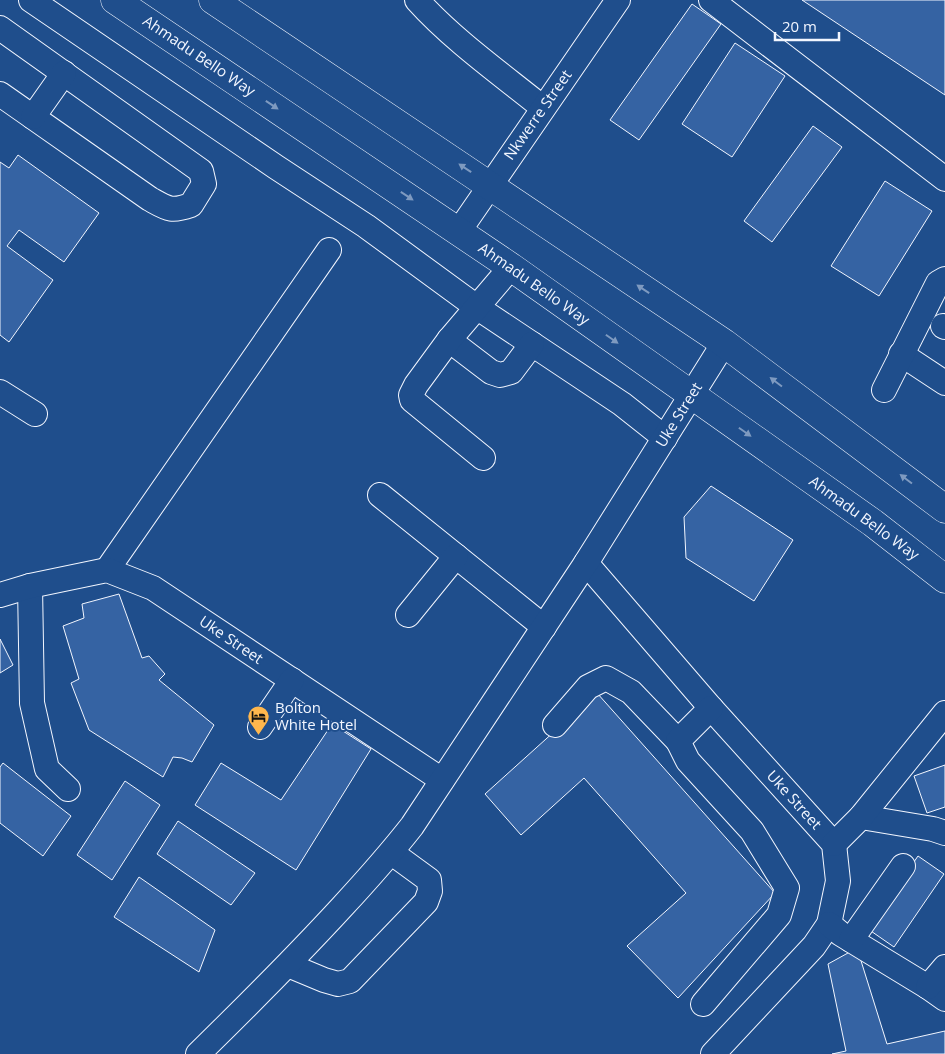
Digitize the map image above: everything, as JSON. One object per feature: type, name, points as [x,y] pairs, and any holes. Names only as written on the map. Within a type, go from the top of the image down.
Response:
[{"type":"main road","name":"Ahmadu Bello Way","points":[[115,0],[459,231],[873,523],[945,579]]},
{"type":"main road","points":[[213,0],[724,343],[945,509]]},
{"type":"street","points":[[31,0],[366,226],[478,308],[622,404],[665,438]]},
{"type":"street","points":[[417,0],[431,16],[461,42],[543,108]]},
{"type":"street","name":"Nkwerre Street","points":[[459,231],[618,0]]},
{"type":"street","points":[[711,0],[945,179]]},
{"type":"street","points":[[0,28],[202,171],[204,184],[191,206],[181,209],[169,209],[150,199],[0,94]]},
{"type":"street","points":[[33,117],[64,73]]},
{"type":"street","points":[[0,596],[30,586],[107,570],[328,250]]},
{"type":"street","points":[[482,458],[412,400],[411,395],[416,385],[449,340],[511,268]]},
{"type":"street","points":[[884,390],[938,283],[945,279]]},
{"type":"street","points":[[449,340],[491,372],[500,376],[511,372],[532,344]]},
{"type":"street","name":"Uke Street","points":[[198,1054],[288,965],[392,853],[586,563],[724,343]]},
{"type":"street","points":[[902,354],[945,383]]},
{"type":"street","points":[[0,392],[34,414]]},
{"type":"street","points":[[380,495],[544,627]]},
{"type":"street","points":[[408,615],[456,556]]},
{"type":"street","name":"Uke Street","points":[[586,563],[711,708],[834,844]]},
{"type":"street","name":"Uke Street","points":[[107,570],[153,588],[442,780]]},
{"type":"street","points":[[30,586],[32,702],[47,769],[68,789]]},
{"type":"street","points":[[555,725],[588,687],[606,678],[631,692],[678,740],[688,760],[752,831],[787,888],[779,915],[703,1004]]},
{"type":"street","points":[[260,727],[292,680]]},
{"type":"street","points":[[678,740],[711,708]]},
{"type":"street","points":[[713,1054],[814,946],[829,924],[838,881],[834,844],[861,818],[945,713]]},
{"type":"street","points":[[861,818],[933,829],[945,833]]},
{"type":"street","points":[[288,965],[338,984],[350,981],[426,902],[430,891],[429,880],[392,853]]},
{"type":"street","points":[[851,940],[903,866]]},
{"type":"street","points":[[829,924],[851,940],[937,993],[945,967]]},
{"type":"building","points":[[802,0],[945,0],[945,95]]},
{"type":"building","points":[[692,4],[721,24],[639,140],[610,120]]},
{"type":"building","points":[[735,43],[785,76],[732,157],[682,124]]},
{"type":"building","points":[[813,126],[842,147],[772,242],[744,221]]},
{"type":"building","points":[[18,155],[99,213],[64,262],[19,230],[7,246],[53,280],[9,342],[0,335],[0,162],[9,168]]},
{"type":"building","points":[[885,181],[932,211],[879,296],[831,266]]},
{"type":"building","points":[[711,486],[793,540],[754,601],[686,558],[684,517]]},
{"type":"building","points":[[119,594],[142,658],[149,656],[165,674],[159,680],[214,725],[192,762],[173,757],[163,777],[89,730],[71,683],[79,679],[63,626],[84,618],[82,604]]},
{"type":"building","points":[[0,639],[13,665],[0,673]]},
{"type":"building","points":[[597,693],[775,893],[678,998],[627,946],[686,893],[584,778],[521,835],[485,794]]},
{"type":"building","points":[[332,724],[371,749],[296,870],[195,805],[221,763],[281,800]]},
{"type":"building","points":[[3,763],[71,816],[43,856],[0,823],[0,767]]},
{"type":"building","points":[[945,765],[945,807],[927,813],[914,776]]},
{"type":"building","points":[[125,781],[160,805],[112,880],[77,855]]},
{"type":"building","points":[[178,821],[255,873],[231,905],[157,854]]},
{"type":"building","points":[[918,856],[944,874],[894,947],[868,929]]},
{"type":"building","points":[[139,877],[215,930],[199,972],[114,917]]},
{"type":"building","points":[[857,948],[887,1044],[945,1031],[945,1054],[832,1054],[846,1051],[828,964]]},
{"type":"place","name":"Bolton White Hotel","points":[[259,736]]}]
